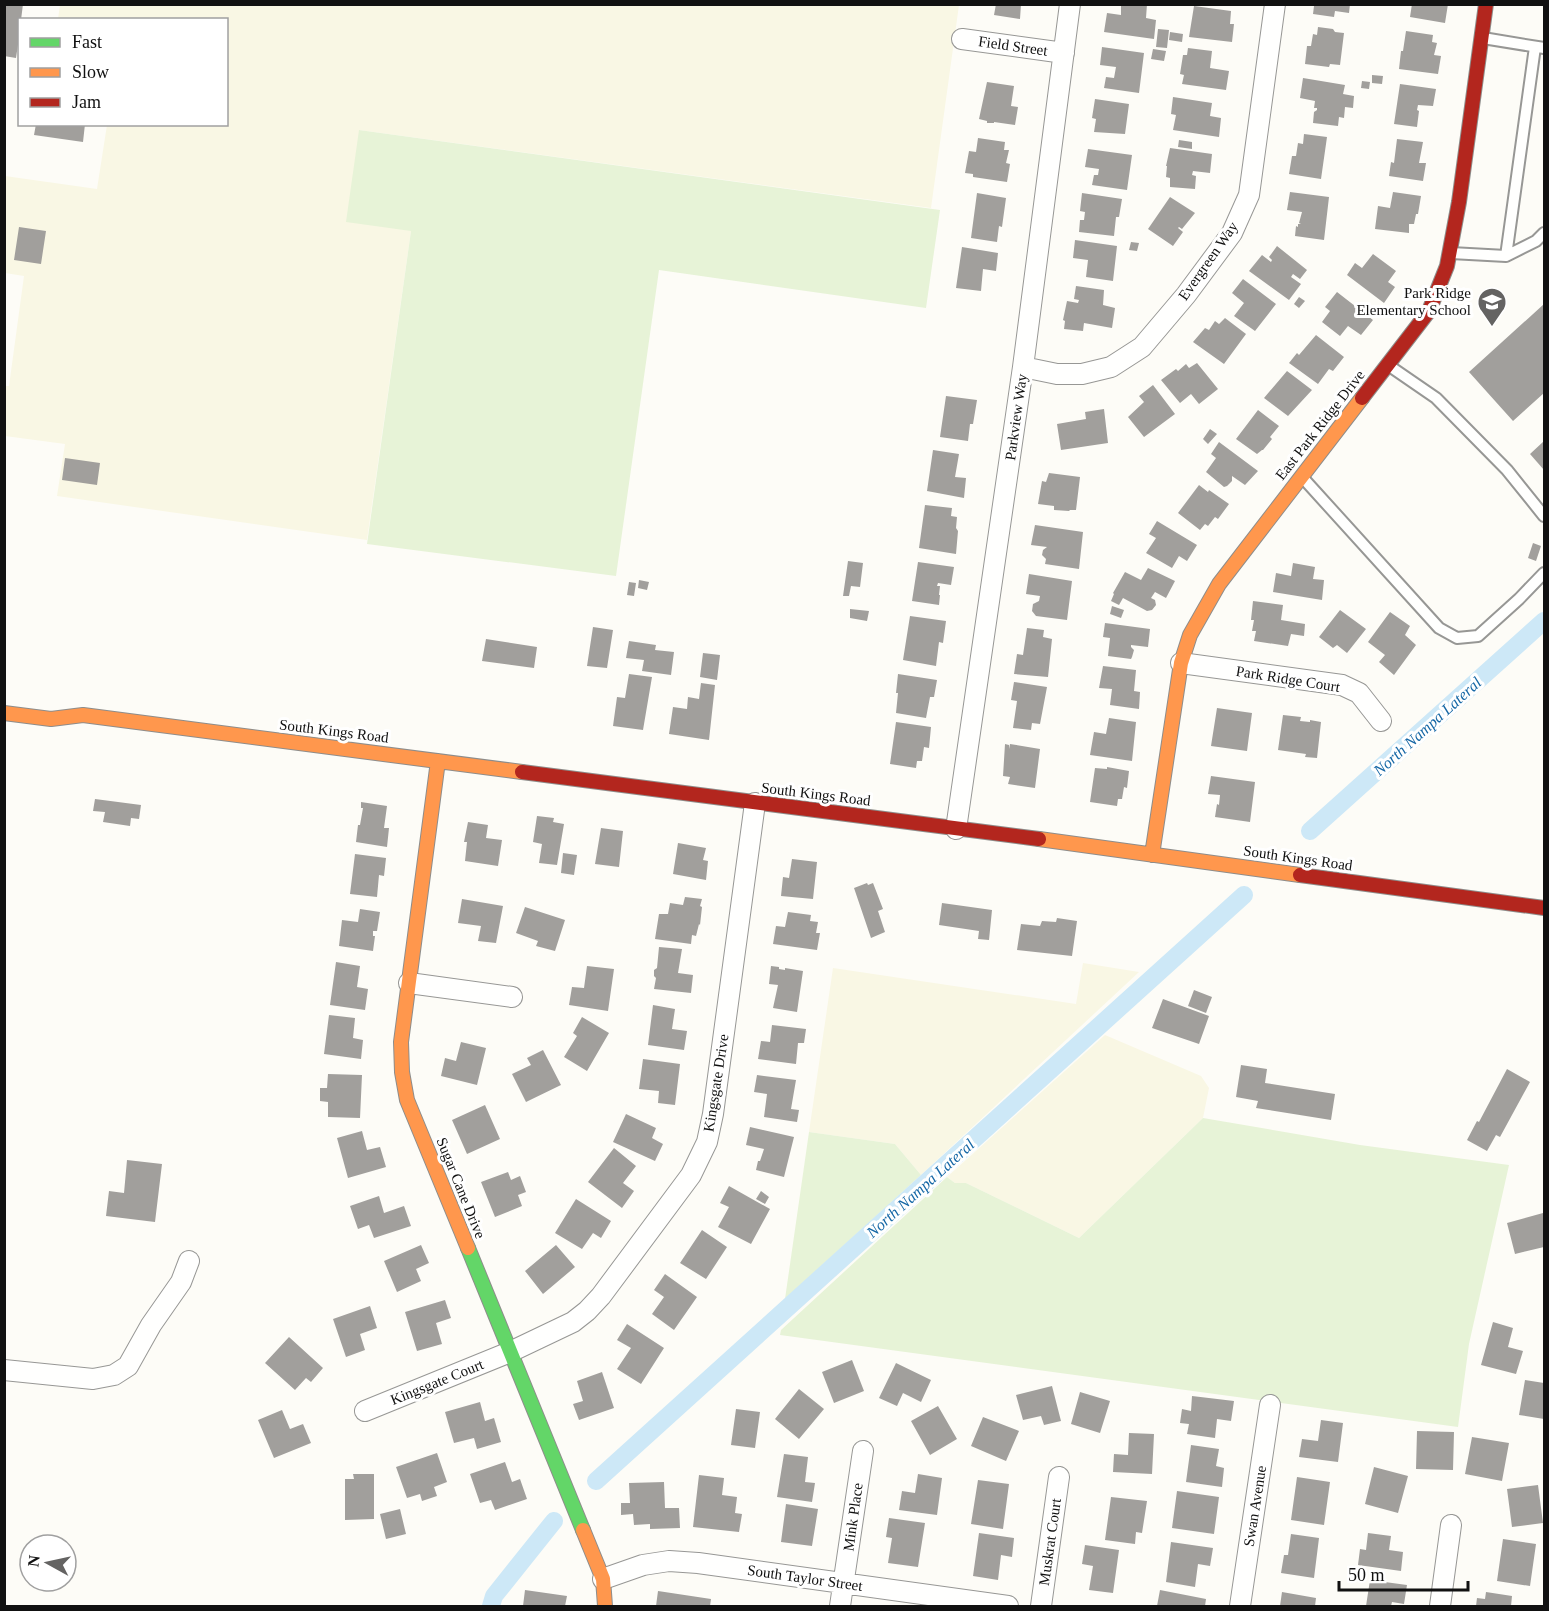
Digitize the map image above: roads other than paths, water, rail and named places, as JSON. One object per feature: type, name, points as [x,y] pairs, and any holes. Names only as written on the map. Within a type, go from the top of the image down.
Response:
[{"type":"street","name":"Parkview Way","points":[[956,829],[1023,367],[1070,4]]},
{"type":"street","name":"Evergreen Way","points":[[1023,367],[1057,374],[1082,374],[1111,367],[1142,346],[1186,295],[1232,233],[1249,195],[1275,4]]},
{"type":"street","name":"East Park Ridge Drive","points":[[1152,855],[1181,663],[1190,635],[1219,584],[1429,311],[1447,266],[1459,202],[1486,4]]},
{"type":"street","name":"Field Street","points":[[962,39],[1064,53]]},
{"type":"street","name":"Park Ridge Court","points":[[1181,663],[1342,685],[1359,693],[1381,721]]},
{"type":"street","name":"South Kings Road","points":[[63,706],[83,715]]},
{"type":"street","name":"South Kings Road","points":[[4,713],[51,719],[83,715],[1545,908]]},
{"type":"street","name":"Sugar Cane Drive","points":[[438,761],[401,1042],[402,1072],[408,1100],[603,1579],[605,1606]]},
{"type":"street","name":"Kingsgate Drive","points":[[510,1352],[573,1323],[587,1311],[601,1296],[691,1175],[707,1142],[718,1083],[754,803]]},
{"type":"street","points":[[409,983],[512,997]]},
{"type":"street","points":[[4,1370],[93,1379],[114,1375],[128,1366],[151,1325],[181,1282],[189,1261]]},
{"type":"street","name":"Kingsgate Court","points":[[365,1411],[510,1352]]},
{"type":"street","name":"Swan Avenue","points":[[1240,1606],[1270,1405]]},
{"type":"street","name":"Mink Place","points":[[840,1606],[863,1451]]},
{"type":"street","name":"Muskrat Court","points":[[1041,1606],[1059,1478]]},
{"type":"street","points":[[1440,1606],[1451,1525]]},
{"type":"street","name":"South Taylor Street","points":[[603,1579],[643,1565],[669,1561],[698,1563],[1008,1606]]},
{"type":"lane","points":[[1482,38],[1540,48],[1506,256]]},
{"type":"lane","points":[[1450,252],[1506,256],[1536,241],[1545,233]]},
{"type":"lane","points":[[1388,365],[1436,398],[1507,470],[1545,516]]},
{"type":"lane","points":[[1300,476],[1439,628],[1457,638],[1478,636],[1545,573]]},
{"type":"waterway","name":"North Nampa Lateral","points":[[1310,831],[1544,621]]},
{"type":"waterway","name":"North Nampa Lateral","points":[[596,1481],[1244,895]]},
{"type":"waterway","name":"North Nampa Lateral","points":[[491,1606],[494,1596],[554,1521]]},
{"type":"place","name":"Park Ridge Elementary School","points":[[1492,328]]}]
